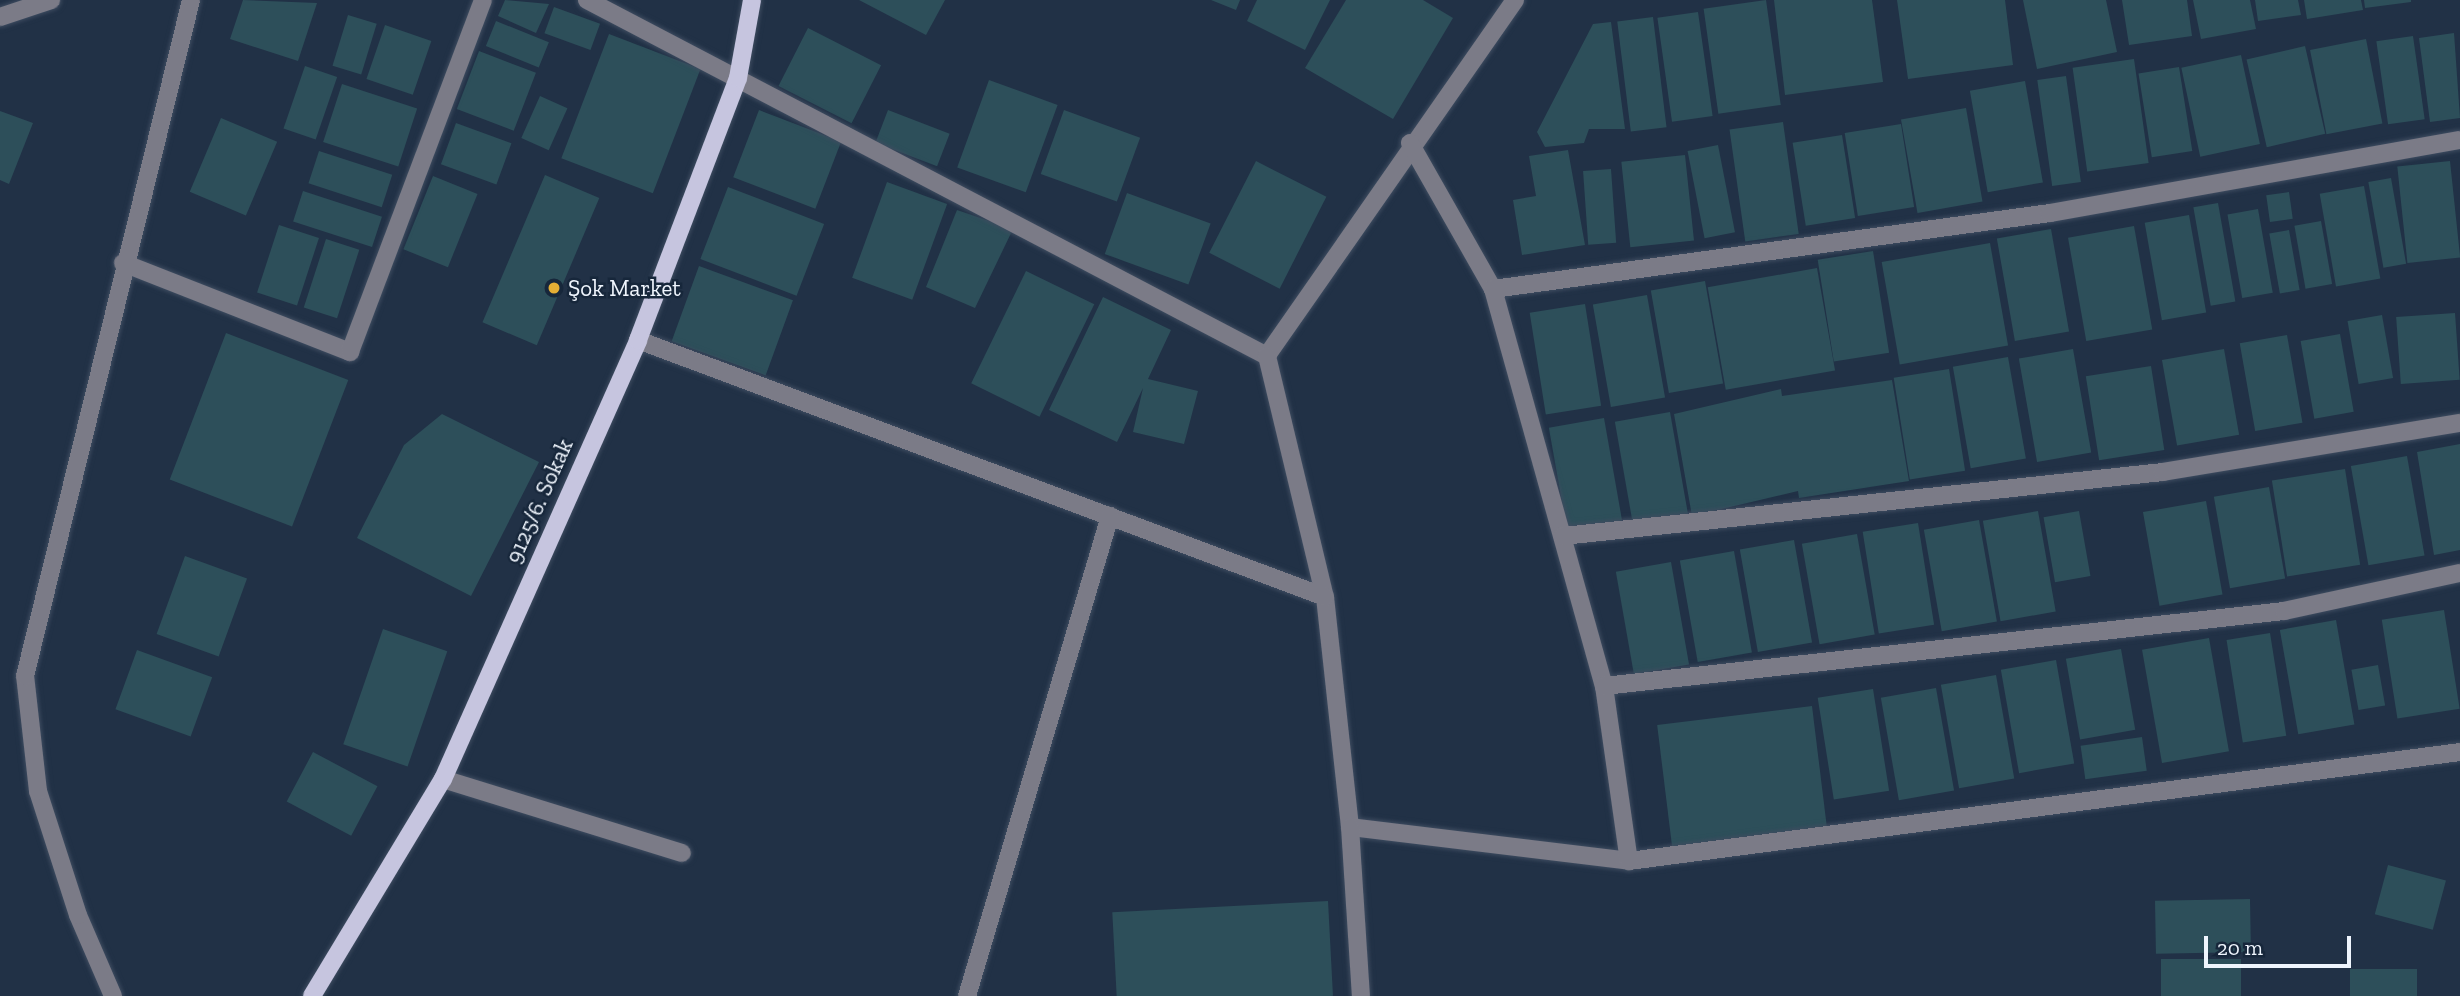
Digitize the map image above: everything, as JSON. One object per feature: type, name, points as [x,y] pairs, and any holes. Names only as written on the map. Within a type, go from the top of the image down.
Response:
[{"type":"main road","name":"9125/6. Sokak","points":[[312,996],[443,779],[638,340],[738,78],[752,0]]},
{"type":"street","points":[[0,16],[51,0]]},
{"type":"street","points":[[113,996],[78,915],[38,791],[25,676],[60,554],[123,263],[191,0]]},
{"type":"street","points":[[123,263],[350,352],[483,0]]},
{"type":"street","points":[[587,0],[1266,356]]},
{"type":"street","points":[[1361,996],[1350,827],[1325,597],[1266,356],[1410,143],[1515,0]]},
{"type":"street","points":[[1493,289],[2050,213],[2460,140]]},
{"type":"street","points":[[1410,143],[1493,289],[1604,686],[1629,861]]},
{"type":"street","points":[[638,340],[1325,597]]},
{"type":"street","points":[[1563,536],[2163,472],[2460,423]]},
{"type":"street","points":[[967,996],[1110,516]]},
{"type":"street","points":[[1604,686],[2284,611],[2460,573]]},
{"type":"street","points":[[1350,827],[1629,861],[2460,752]]},
{"type":"street","points":[[443,779],[682,853]]},
{"type":"building","points":[[243,0],[317,3],[298,61],[230,39]]},
{"type":"building","points":[[505,0],[549,4],[536,33],[498,16]]},
{"type":"building","points":[[859,0],[945,0],[926,35]]},
{"type":"building","points":[[1211,0],[1240,0],[1236,10]]},
{"type":"building","points":[[1257,0],[1330,0],[1305,50],[1247,21]]},
{"type":"building","points":[[1346,0],[1423,0],[1453,18],[1393,119],[1305,68]]},
{"type":"building","points":[[1766,0],[1781,105],[1718,114],[1704,9]]},
{"type":"building","points":[[1774,0],[1872,0],[1883,82],[1785,95]]},
{"type":"building","points":[[1897,0],[2005,0],[2013,65],[1908,79]]},
{"type":"building","points":[[2023,0],[2106,0],[2117,52],[2037,69]]},
{"type":"building","points":[[2122,0],[2187,0],[2192,36],[2129,45]]},
{"type":"building","points":[[2193,0],[2250,0],[2256,29],[2201,39]]},
{"type":"building","points":[[2255,0],[2298,0],[2301,15],[2258,21]]},
{"type":"building","points":[[2304,0],[2361,0],[2363,10],[2307,19]]},
{"type":"building","points":[[2364,0],[2411,0],[2411,2],[2365,8]]},
{"type":"building","points":[[554,7],[600,24],[590,50],[544,33]]},
{"type":"building","points":[[1698,12],[1713,116],[1672,122],[1657,18]]},
{"type":"building","points":[[348,15],[377,24],[361,74],[333,66]]},
{"type":"building","points":[[1653,17],[1667,127],[1631,132],[1617,21]]},
{"type":"building","points":[[496,21],[549,42],[539,67],[486,46]]},
{"type":"building","points":[[1611,22],[1625,129],[1589,129],[1584,143],[1545,147],[1537,132],[1593,24]]},
{"type":"building","points":[[385,25],[431,41],[413,95],[366,79]]},
{"type":"building","points":[[808,28],[881,65],[852,123],[778,86]]},
{"type":"building","points":[[2454,33],[2460,118],[2430,122],[2419,38]]},
{"type":"building","points":[[609,34],[700,69],[653,193],[561,158]]},
{"type":"building","points":[[2413,36],[2425,119],[2388,124],[2376,41]]},
{"type":"building","points":[[2366,39],[2382,123],[2326,134],[2310,50]]},
{"type":"building","points":[[2305,46],[2325,134],[2267,147],[2247,59]]},
{"type":"building","points":[[479,51],[536,73],[514,131],[457,109]]},
{"type":"building","points":[[2241,55],[2260,144],[2200,157],[2181,68]]},
{"type":"building","points":[[2134,59],[2149,163],[2087,172],[2073,68]]},
{"type":"building","points":[[305,66],[337,77],[316,139],[284,128]]},
{"type":"building","points":[[2179,67],[2192,151],[2152,157],[2139,73]]},
{"type":"building","points":[[2066,76],[2081,182],[2052,186],[2037,80]]},
{"type":"building","points":[[989,80],[1058,105],[1026,192],[957,167]]},
{"type":"building","points":[[2025,81],[2043,182],[1988,192],[1970,91]]},
{"type":"building","points":[[342,84],[417,108],[398,166],[323,142]]},
{"type":"building","points":[[540,96],[567,108],[549,150],[521,138]]},
{"type":"building","points":[[1966,108],[1982,202],[1917,213],[1901,119]]},
{"type":"building","points":[[759,110],[841,142],[815,209],[733,177]]},
{"type":"building","points":[[888,110],[950,134],[937,166],[875,143]]},
{"type":"building","points":[[1064,110],[1140,138],[1117,202],[1041,174]]},
{"type":"building","points":[[0,111],[33,123],[9,184],[0,180]]},
{"type":"building","points":[[221,118],[277,142],[246,215],[190,192]]},
{"type":"building","points":[[1783,122],[1799,234],[1745,241],[1730,130]]},
{"type":"building","points":[[456,123],[511,143],[496,185],[441,164]]},
{"type":"building","points":[[1901,124],[1914,207],[1858,216],[1845,133]]},
{"type":"building","points":[[1842,135],[1855,218],[1806,226],[1793,143]]},
{"type":"building","points":[[1718,145],[1735,232],[1705,238],[1688,151]]},
{"type":"building","points":[[1568,150],[1585,245],[1522,255],[1513,200],[1536,196],[1529,156]]},
{"type":"building","points":[[319,151],[392,175],[382,207],[308,183]]},
{"type":"building","points":[[1685,155],[1694,241],[1630,247],[1621,162]]},
{"type":"building","points":[[1256,161],[1326,197],[1280,289],[1209,253]]},
{"type":"building","points":[[2450,161],[2460,257],[2407,263],[2397,167]]},
{"type":"building","points":[[1611,169],[1616,243],[1588,245],[1583,171]]},
{"type":"building","points":[[545,175],[599,198],[537,345],[482,322]]},
{"type":"building","points":[[433,176],[478,194],[448,267],[403,249]]},
{"type":"building","points":[[2391,178],[2406,264],[2383,268],[2368,182]]},
{"type":"building","points":[[887,182],[947,204],[912,300],[852,278]]},
{"type":"building","points":[[2364,186],[2380,279],[2336,286],[2320,194]]},
{"type":"building","points":[[728,187],[824,224],[797,296],[700,259]]},
{"type":"building","points":[[303,191],[382,217],[372,247],[293,221]]},
{"type":"building","points":[[2289,192],[2293,219],[2270,222],[2266,195]]},
{"type":"building","points":[[1127,193],[1211,223],[1188,285],[1105,254]]},
{"type":"building","points":[[2218,203],[2235,301],[2211,306],[2193,207]]},
{"type":"building","points":[[2258,209],[2273,293],[2242,298],[2227,214]]},
{"type":"building","points":[[957,210],[1013,229],[975,308],[926,287]]},
{"type":"building","points":[[2189,215],[2206,312],[2162,320],[2145,223]]},
{"type":"building","points":[[2321,221],[2332,284],[2306,289],[2294,226]]},
{"type":"building","points":[[279,225],[319,238],[297,306],[257,293]]},
{"type":"building","points":[[2134,226],[2152,329],[2086,341],[2068,238]]},
{"type":"building","points":[[2051,229],[2069,331],[2015,341],[1997,239]]},
{"type":"building","points":[[2289,230],[2300,290],[2280,294],[2269,233]]},
{"type":"building","points":[[326,239],[359,250],[337,318],[304,307]]},
{"type":"building","points":[[1990,243],[2008,345],[1900,365],[1882,262]]},
{"type":"building","points":[[1873,251],[1889,353],[1834,361],[1818,260]]},
{"type":"building","points":[[699,266],[793,300],[766,375],[672,341]]},
{"type":"building","points":[[1817,268],[1835,370],[1726,390],[1708,287]]},
{"type":"building","points":[[1026,271],[1094,304],[1040,417],[971,383]]},
{"type":"building","points":[[1705,281],[1723,383],[1669,393],[1651,291]]},
{"type":"building","points":[[1647,295],[1665,397],[1611,407],[1593,305]]},
{"type":"building","points":[[1103,297],[1171,330],[1148,379],[1198,391],[1184,444],[1133,432],[1143,388],[1117,442],[1049,410]]},
{"type":"building","points":[[1585,304],[1601,406],[1546,414],[1530,313]]},
{"type":"building","points":[[2455,313],[2460,380],[2401,384],[2396,317]]},
{"type":"building","points":[[2382,315],[2393,378],[2359,384],[2348,321]]},
{"type":"building","points":[[226,333],[348,380],[292,527],[170,480]]},
{"type":"building","points":[[2340,334],[2354,412],[2314,419],[2301,341]]},
{"type":"building","points":[[2287,335],[2302,423],[2255,431],[2240,343]]},
{"type":"building","points":[[2073,349],[2091,452],[2037,462],[2019,359]]},
{"type":"building","points":[[2224,349],[2239,435],[2177,446],[2162,360]]},
{"type":"building","points":[[2008,357],[2026,458],[1971,468],[1953,367]]},
{"type":"building","points":[[2151,366],[2164,450],[2099,460],[2086,376]]},
{"type":"building","points":[[1949,369],[1965,471],[1910,479],[1894,378]]},
{"type":"building","points":[[1892,380],[1909,481],[1799,498],[1798,491],[1692,516],[1674,414],[1781,389],[1782,396]]},
{"type":"building","points":[[1670,412],[1688,514],[1633,524],[1615,422]]},
{"type":"building","points":[[442,414],[539,462],[471,596],[357,538],[404,445]]},
{"type":"building","points":[[1604,418],[1622,520],[1567,530],[1549,428]]},
{"type":"building","points":[[2460,444],[2460,550],[2434,555],[2417,452]]},
{"type":"building","points":[[2407,456],[2425,555],[2368,565],[2351,466]]},
{"type":"building","points":[[2345,469],[2360,565],[2287,576],[2272,481]]},
{"type":"building","points":[[2269,487],[2285,579],[2230,588],[2214,497]]},
{"type":"building","points":[[2206,501],[2222,595],[2159,606],[2143,512]]},
{"type":"building","points":[[2038,511],[2056,611],[2001,621],[1983,521]]},
{"type":"building","points":[[2079,511],[2090,576],[2055,582],[2044,517]]},
{"type":"building","points":[[1979,520],[1997,621],[1942,631],[1924,530]]},
{"type":"building","points":[[1918,523],[1934,625],[1879,633],[1863,532]]},
{"type":"building","points":[[1857,534],[1875,634],[1820,644],[1802,544]]},
{"type":"building","points":[[1794,540],[1812,642],[1758,652],[1740,550]]},
{"type":"building","points":[[1734,551],[1752,652],[1698,662],[1680,561]]},
{"type":"building","points":[[185,556],[247,579],[219,657],[157,634]]},
{"type":"building","points":[[1671,562],[1689,664],[1634,674],[1616,572]]},
{"type":"building","points":[[2444,610],[2460,709],[2397,719],[2382,620]]},
{"type":"building","points":[[2336,620],[2354,724],[2298,734],[2280,630]]},
{"type":"building","points":[[383,629],[447,651],[408,766],[343,744]]},
{"type":"building","points":[[2270,633],[2286,736],[2243,743],[2227,640]]},
{"type":"building","points":[[2209,638],[2229,751],[2162,763],[2142,650]]},
{"type":"building","points":[[2121,649],[2135,730],[2080,739],[2066,659]]},
{"type":"building","points":[[137,650],[212,677],[191,737],[115,709]]},
{"type":"building","points":[[2056,660],[2074,763],[2019,773],[2001,670]]},
{"type":"building","points":[[2378,665],[2385,705],[2359,710],[2351,670]]},
{"type":"building","points":[[1996,675],[2014,778],[1959,788],[1941,685]]},
{"type":"building","points":[[1936,688],[1954,790],[1899,800],[1881,698]]},
{"type":"building","points":[[1873,689],[1889,791],[1834,799],[1818,698]]},
{"type":"building","points":[[1812,706],[1827,829],[1672,848],[1657,725]]},
{"type":"building","points":[[2142,737],[2147,771],[2085,779],[2081,746]]},
{"type":"building","points":[[313,752],[377,786],[351,836],[287,801]]},
{"type":"building","points":[[2388,865],[2446,881],[2433,930],[2375,914]]},
{"type":"building","points":[[2250,899],[2251,952],[2156,954],[2155,901]]},
{"type":"building","points":[[1328,901],[1333,996],[1117,996],[1112,912]]},
{"type":"building","points":[[2161,959],[2241,959],[2241,996],[2161,996]]},
{"type":"building","points":[[2350,969],[2417,969],[2417,996],[2350,996]]},
{"type":"place","name":"Şok Market","points":[[554,288]]}]
